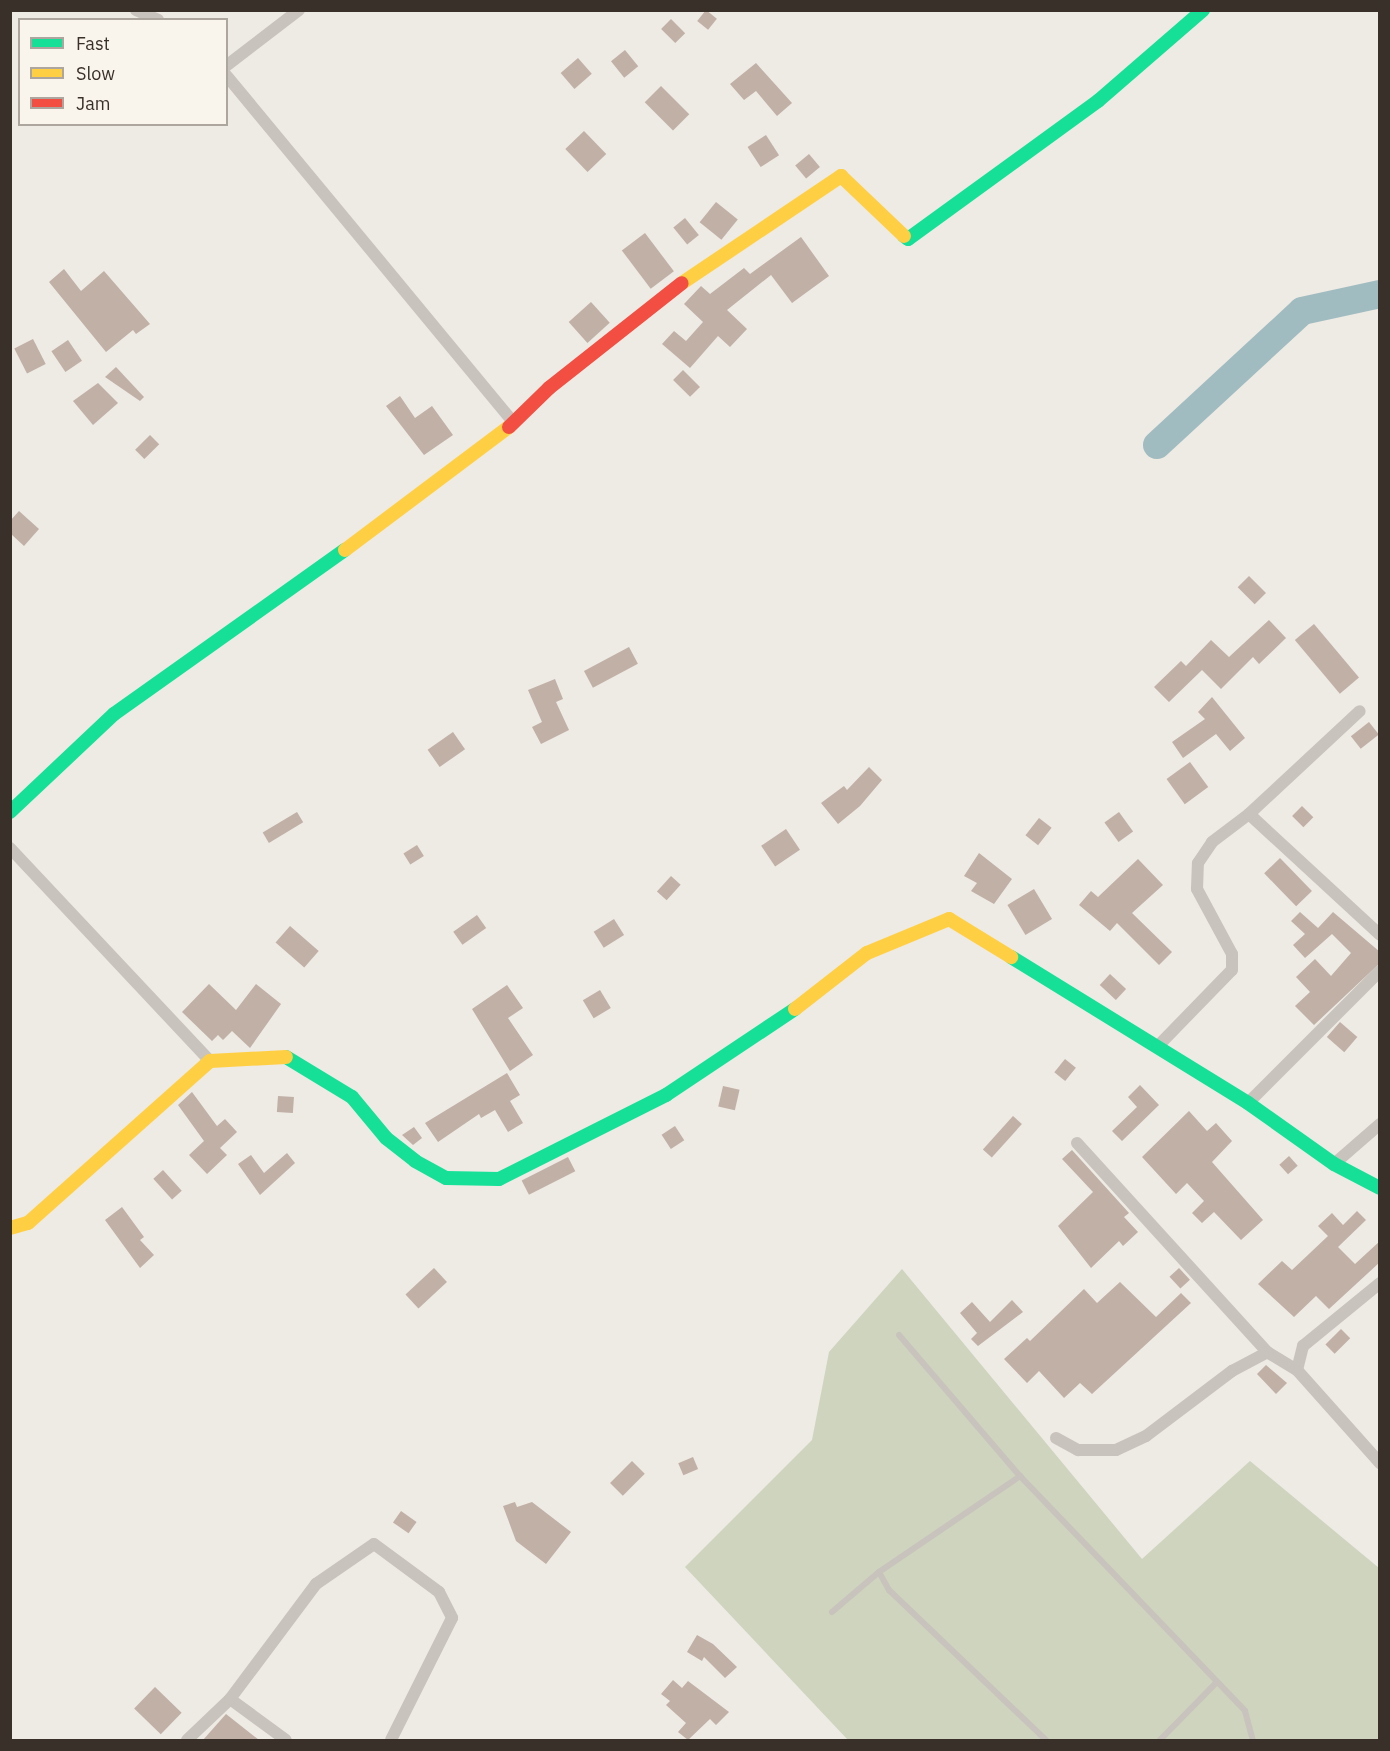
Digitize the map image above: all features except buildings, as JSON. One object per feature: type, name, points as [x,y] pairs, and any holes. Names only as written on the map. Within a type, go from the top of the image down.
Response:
[{"type":"street","points":[[136,10],[154,18]]},
{"type":"street","points":[[228,64],[299,10]]},
{"type":"street","points":[[10,812],[114,714],[418,498],[514,423],[549,388],[657,300],[841,176],[908,239],[1098,101],[1203,10]]},
{"type":"street","points":[[228,77],[514,423]]},
{"type":"street","points":[[1156,1047],[1232,970],[1232,954],[1197,889],[1198,863],[1212,842],[1249,814],[1359,711]]},
{"type":"street","points":[[1249,814],[1380,935]]},
{"type":"street","points":[[10,848],[210,1061]]},
{"type":"street","points":[[10,1228],[28,1222],[210,1061],[287,1057],[352,1097],[386,1138],[415,1161],[446,1178],[499,1179],[666,1095],[787,1015],[867,953],[949,919],[1248,1103],[1334,1164],[1380,1188]]},
{"type":"street","points":[[1248,1103],[1380,971]]},
{"type":"street","points":[[1334,1164],[1380,1124]]},
{"type":"street","points":[[1077,1143],[1267,1352],[1297,1370],[1380,1463]]},
{"type":"street","points":[[1297,1370],[1303,1346],[1380,1283]]},
{"type":"street","points":[[1056,1438],[1077,1450],[1116,1450],[1146,1436],[1232,1371],[1267,1352]]},
{"type":"street","points":[[187,1740],[230,1699],[316,1584],[374,1544],[439,1592],[452,1618],[391,1740]]},
{"type":"street","points":[[230,1699],[286,1740]]},
{"type":"lane","points":[[899,1335],[1020,1476],[1245,1711],[1253,1740]]},
{"type":"lane","points":[[832,1612],[879,1572],[1020,1476]]},
{"type":"lane","points":[[879,1572],[889,1590],[1046,1740]]},
{"type":"lane","points":[[1160,1740],[1217,1682]]},
{"type":"green space","points":[[902,1269],[1142,1559],[1250,1461],[1379,1568],[1379,1740],[848,1740],[685,1567],[812,1440],[829,1352]]},
{"type":"waterway","points":[[1157,445],[1302,311],[1380,294]]},
{"type":"traffic: fast","points":[[904,236],[908,239],[1098,101],[1203,10]]},
{"type":"traffic: fast","points":[[10,812],[114,714],[345,550]]},
{"type":"traffic: fast","points":[[1011,957],[1248,1103],[1334,1164],[1380,1188]]},
{"type":"traffic: fast","points":[[286,1057],[352,1097],[386,1138],[415,1161],[446,1178],[499,1179],[666,1095],[795,1009]]},
{"type":"traffic: slow","points":[[682,283],[841,176],[904,236]]},
{"type":"traffic: slow","points":[[345,550],[509,427]]},
{"type":"traffic: slow","points":[[795,1009],[867,953],[949,919],[1011,957]]},
{"type":"traffic: slow","points":[[10,1228],[28,1223],[210,1061],[286,1057]]},
{"type":"traffic: jam","points":[[509,427],[549,388],[682,283]]}]
